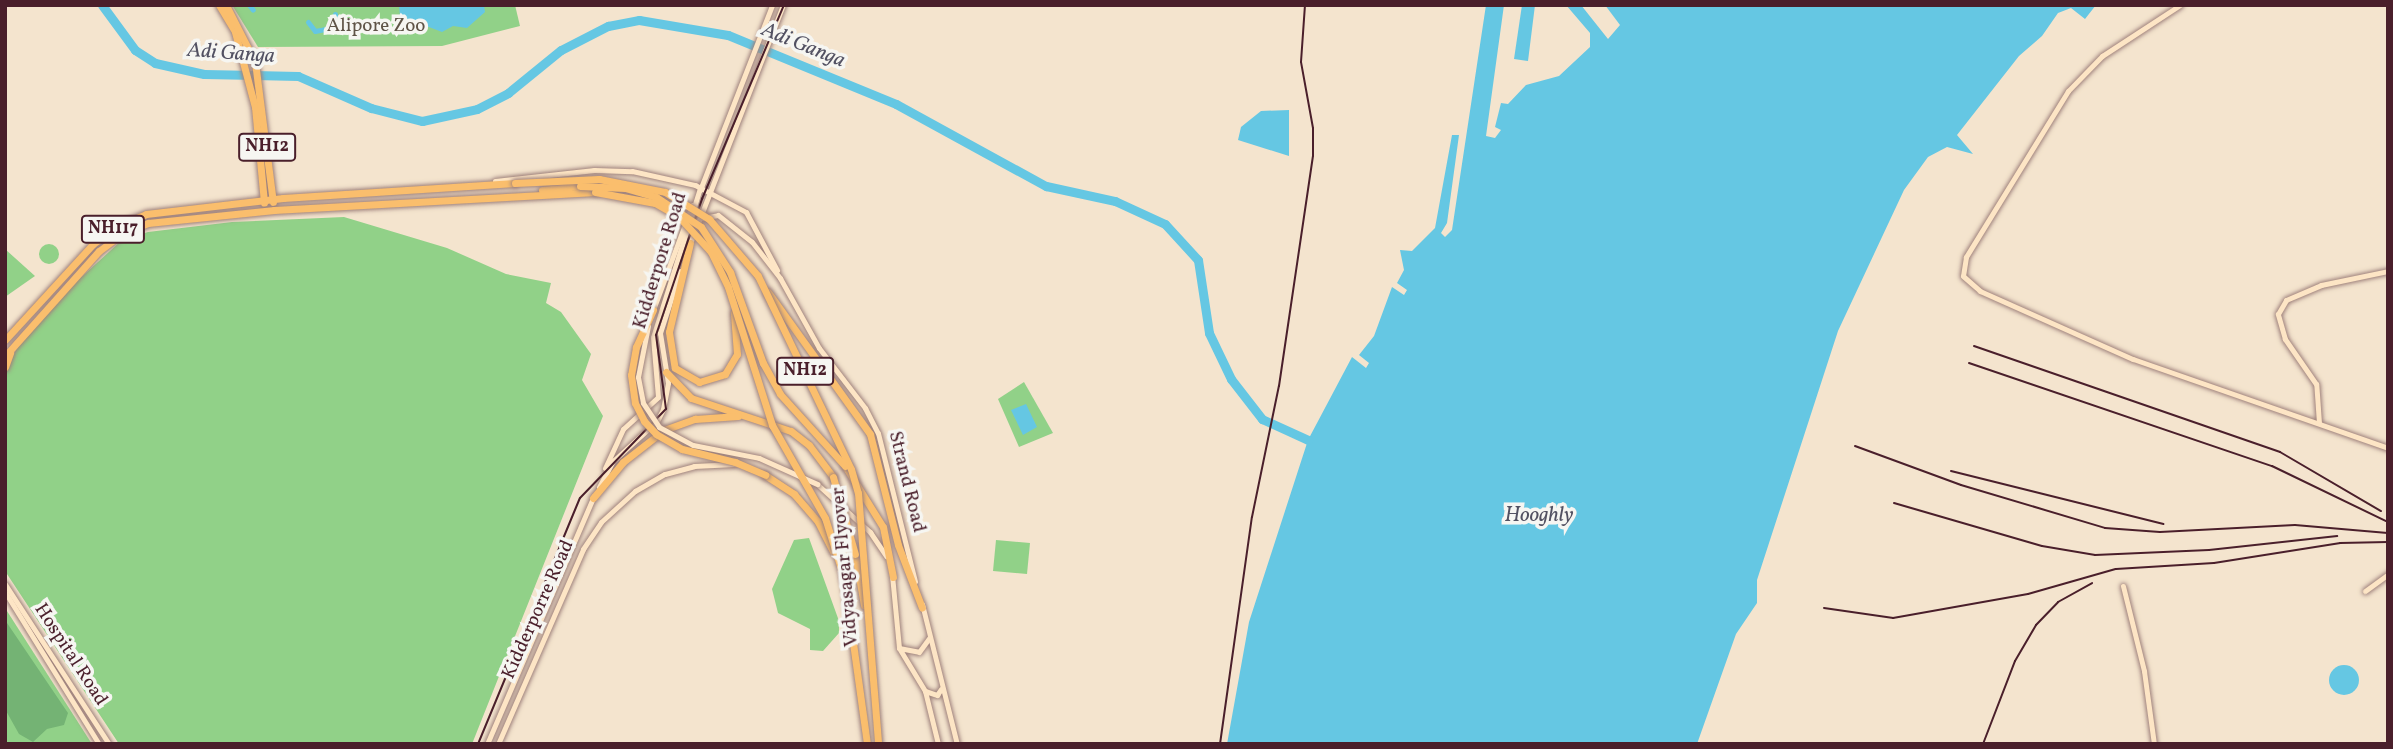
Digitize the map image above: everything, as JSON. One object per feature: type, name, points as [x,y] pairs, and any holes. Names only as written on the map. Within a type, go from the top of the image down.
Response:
[{"type":"highway","name":"NH12","points":[[219,5],[235,32],[256,95],[274,210],[264,211],[256,95],[255,62],[226,5]]},
{"type":"highway","name":"Vidyasagar Flyover","points":[[465,187],[599,179],[665,192],[709,219],[747,260],[768,291],[852,468],[858,493],[878,744]]},
{"type":"highway","points":[[516,194],[580,186],[625,188],[656,197],[701,228],[730,272],[776,387],[845,466],[883,527],[893,577]]},
{"type":"highway","name":"NH12","points":[[264,200],[465,187]]},
{"type":"highway","name":"Vidyasagar Flyover","points":[[274,210],[516,194],[595,192],[638,197],[679,217],[716,260],[733,302],[763,404],[825,519],[845,581],[867,744]]},
{"type":"highway","name":"NH117","points":[[5,340],[93,244],[119,225],[146,214],[264,200]]},
{"type":"highway","points":[[5,367],[8,353],[62,289],[99,251],[123,233],[148,223],[264,211]]},
{"type":"highway","points":[[690,243],[669,332],[670,356],[676,368],[699,382],[724,373],[737,354],[733,302]]},
{"type":"highway","points":[[55,283],[62,289]]},
{"type":"highway","points":[[768,291],[874,443],[885,501],[909,581],[922,608]]},
{"type":"highway","points":[[653,310],[632,360],[632,386],[639,412],[656,434],[671,444],[741,464],[794,494],[818,522],[845,581]]},
{"type":"highway","points":[[666,372],[682,392],[701,402],[753,416],[792,431],[833,477],[849,521],[867,620]]},
{"type":"highway","points":[[593,498],[640,448],[664,430],[695,419],[753,416]]},
{"type":"main road","points":[[772,5],[653,310],[638,377],[643,403],[659,427],[692,445],[760,458],[817,484],[870,532],[885,550],[893,577],[899,648],[925,691],[938,744]]},
{"type":"main road","name":"Kidderpore Road","points":[[487,744],[597,490],[613,461],[657,421],[667,393],[660,333],[703,206],[753,72],[783,5]]},
{"type":"main road","points":[[2180,5],[2102,56],[2068,91],[1966,257],[1963,276],[1980,291],[2133,359],[2388,448]]},
{"type":"main road","points":[[741,80],[753,72]]},
{"type":"main road","points":[[465,187],[547,172],[594,170],[652,174],[701,188],[746,212],[767,244],[780,278]]},
{"type":"main road","name":"Kidderpore Road","points":[[597,490],[620,435],[659,392],[653,337],[701,188]]},
{"type":"main road","points":[[698,221],[712,215],[729,222],[736,207]]},
{"type":"main road","name":"Strand Road","points":[[729,222],[752,242],[780,278],[819,348],[865,408],[878,433],[957,744]]},
{"type":"main road","points":[[2319,423],[2316,384],[2285,340],[2277,322],[2281,306],[2321,285],[2388,271]]},
{"type":"main road","points":[[659,392],[667,393]]},
{"type":"main road","name":"Kidderporre Road","points":[[498,744],[572,574],[601,522],[635,491],[680,469],[741,464]]},
{"type":"main road","points":[[2365,592],[2388,574]]},
{"type":"main road","name":"Hospital Road","points":[[5,584],[109,744]]},
{"type":"main road","points":[[2123,586],[2144,671],[2154,744]]},
{"type":"main road","name":"Hospital Road","points":[[5,593],[99,744]]},
{"type":"main road","points":[[899,648],[919,652],[926,647],[930,635]]},
{"type":"main road","points":[[925,691],[937,695],[942,687]]},
{"type":"main road","points":[[935,728],[952,726]]},
{"type":"green space","name":"Alipore Zoo","points":[[232,5],[515,5],[520,26],[442,46],[258,47]]},
{"type":"green space","points":[[344,217],[447,248],[506,274],[551,283],[546,303],[561,312],[591,354],[582,380],[603,416],[472,744],[119,744],[5,571],[5,369],[19,345],[63,294],[122,240],[148,232],[232,222]]},
{"type":"green space","points":[[49,244],[56,247],[59,254],[56,261],[49,264],[42,261],[39,254],[42,247]]},
{"type":"green space","points":[[5,249],[35,276],[5,297]]},
{"type":"green space","points":[[1024,382],[1053,433],[1019,447],[998,399]]},
{"type":"green space","points":[[809,538],[839,621],[839,633],[823,651],[810,650],[810,629],[778,613],[772,589],[794,540]]},
{"type":"green space","points":[[996,540],[1030,543],[1027,574],[993,571]]},
{"type":"green space","points":[[5,608],[7,611],[92,744],[5,744]]},
{"type":"green space","points":[[5,620],[68,713],[64,725],[47,729],[33,742],[19,734],[5,709]]},
{"type":"water","points":[[399,5],[484,5],[485,12],[467,28],[453,26],[442,32],[400,16]]},
{"type":"water","name":"Hooghly","points":[[1486,5],[1504,5],[1486,136],[1495,138],[1501,130],[1495,127],[1501,103],[1508,104],[1526,85],[1559,76],[1590,47],[1590,33],[1566,5],[1581,5],[1608,39],[1620,25],[1605,5],[2096,5],[2085,19],[2071,8],[2058,13],[2042,36],[2019,56],[1957,135],[1973,154],[1947,147],[1928,157],[1904,190],[1838,331],[1757,580],[1757,603],[1736,634],[1697,744],[1227,744],[1249,622],[1308,440],[1352,357],[1366,368],[1369,363],[1359,355],[1374,336],[1392,287],[1404,295],[1407,290],[1397,283],[1404,270],[1400,250],[1412,251],[1435,228],[1452,135],[1459,135],[1447,223],[1441,233],[1445,237],[1452,230]]},
{"type":"water","points":[[1522,5],[1535,5],[1528,61],[1514,59]]},
{"type":"water","points":[[1289,110],[1289,156],[1238,140],[1241,127],[1261,111]]},
{"type":"water","points":[[1026,404],[1037,427],[1023,435],[1011,410]]},
{"type":"water","points":[[2344,665],[2355,669],[2359,680],[2355,691],[2344,695],[2333,691],[2329,680],[2333,669]]},
{"type":"waterway","name":"Adi Ganga","points":[[102,5],[135,50],[155,63],[204,74],[298,76],[371,108],[422,121],[477,109],[508,93],[561,50],[608,26],[639,20],[728,35],[896,104],[1046,186],[1115,201],[1165,224],[1198,260],[1209,333],[1231,379],[1262,419],[1308,440]]},
{"type":"waterway","points":[[249,5],[253,10]]},
{"type":"waterway","points":[[308,22],[315,31],[325,29],[335,25],[335,14]]},
{"type":"tram line","points":[[478,744],[580,498],[666,409],[656,335],[702,199],[784,5]]},
{"type":"railway","points":[[1220,744],[1252,517],[1279,386],[1313,156],[1313,128],[1301,62],[1305,5]]},
{"type":"railway","points":[[1974,346],[2280,452],[2381,511]]},
{"type":"railway","points":[[1969,363],[2272,466],[2388,522]]},
{"type":"railway","points":[[1855,446],[1961,485],[2105,528],[2160,532],[2295,525],[2388,533]]},
{"type":"railway","points":[[1951,471],[2164,524]]},
{"type":"railway","points":[[1894,503],[2042,546],[2095,555],[2209,550],[2337,536]]},
{"type":"railway","points":[[1824,608],[1893,618],[2028,594],[2116,569],[2214,563],[2340,543],[2388,542]]},
{"type":"railway","points":[[1983,744],[2015,661],[2036,625],[2058,602],[2092,583]]}]
